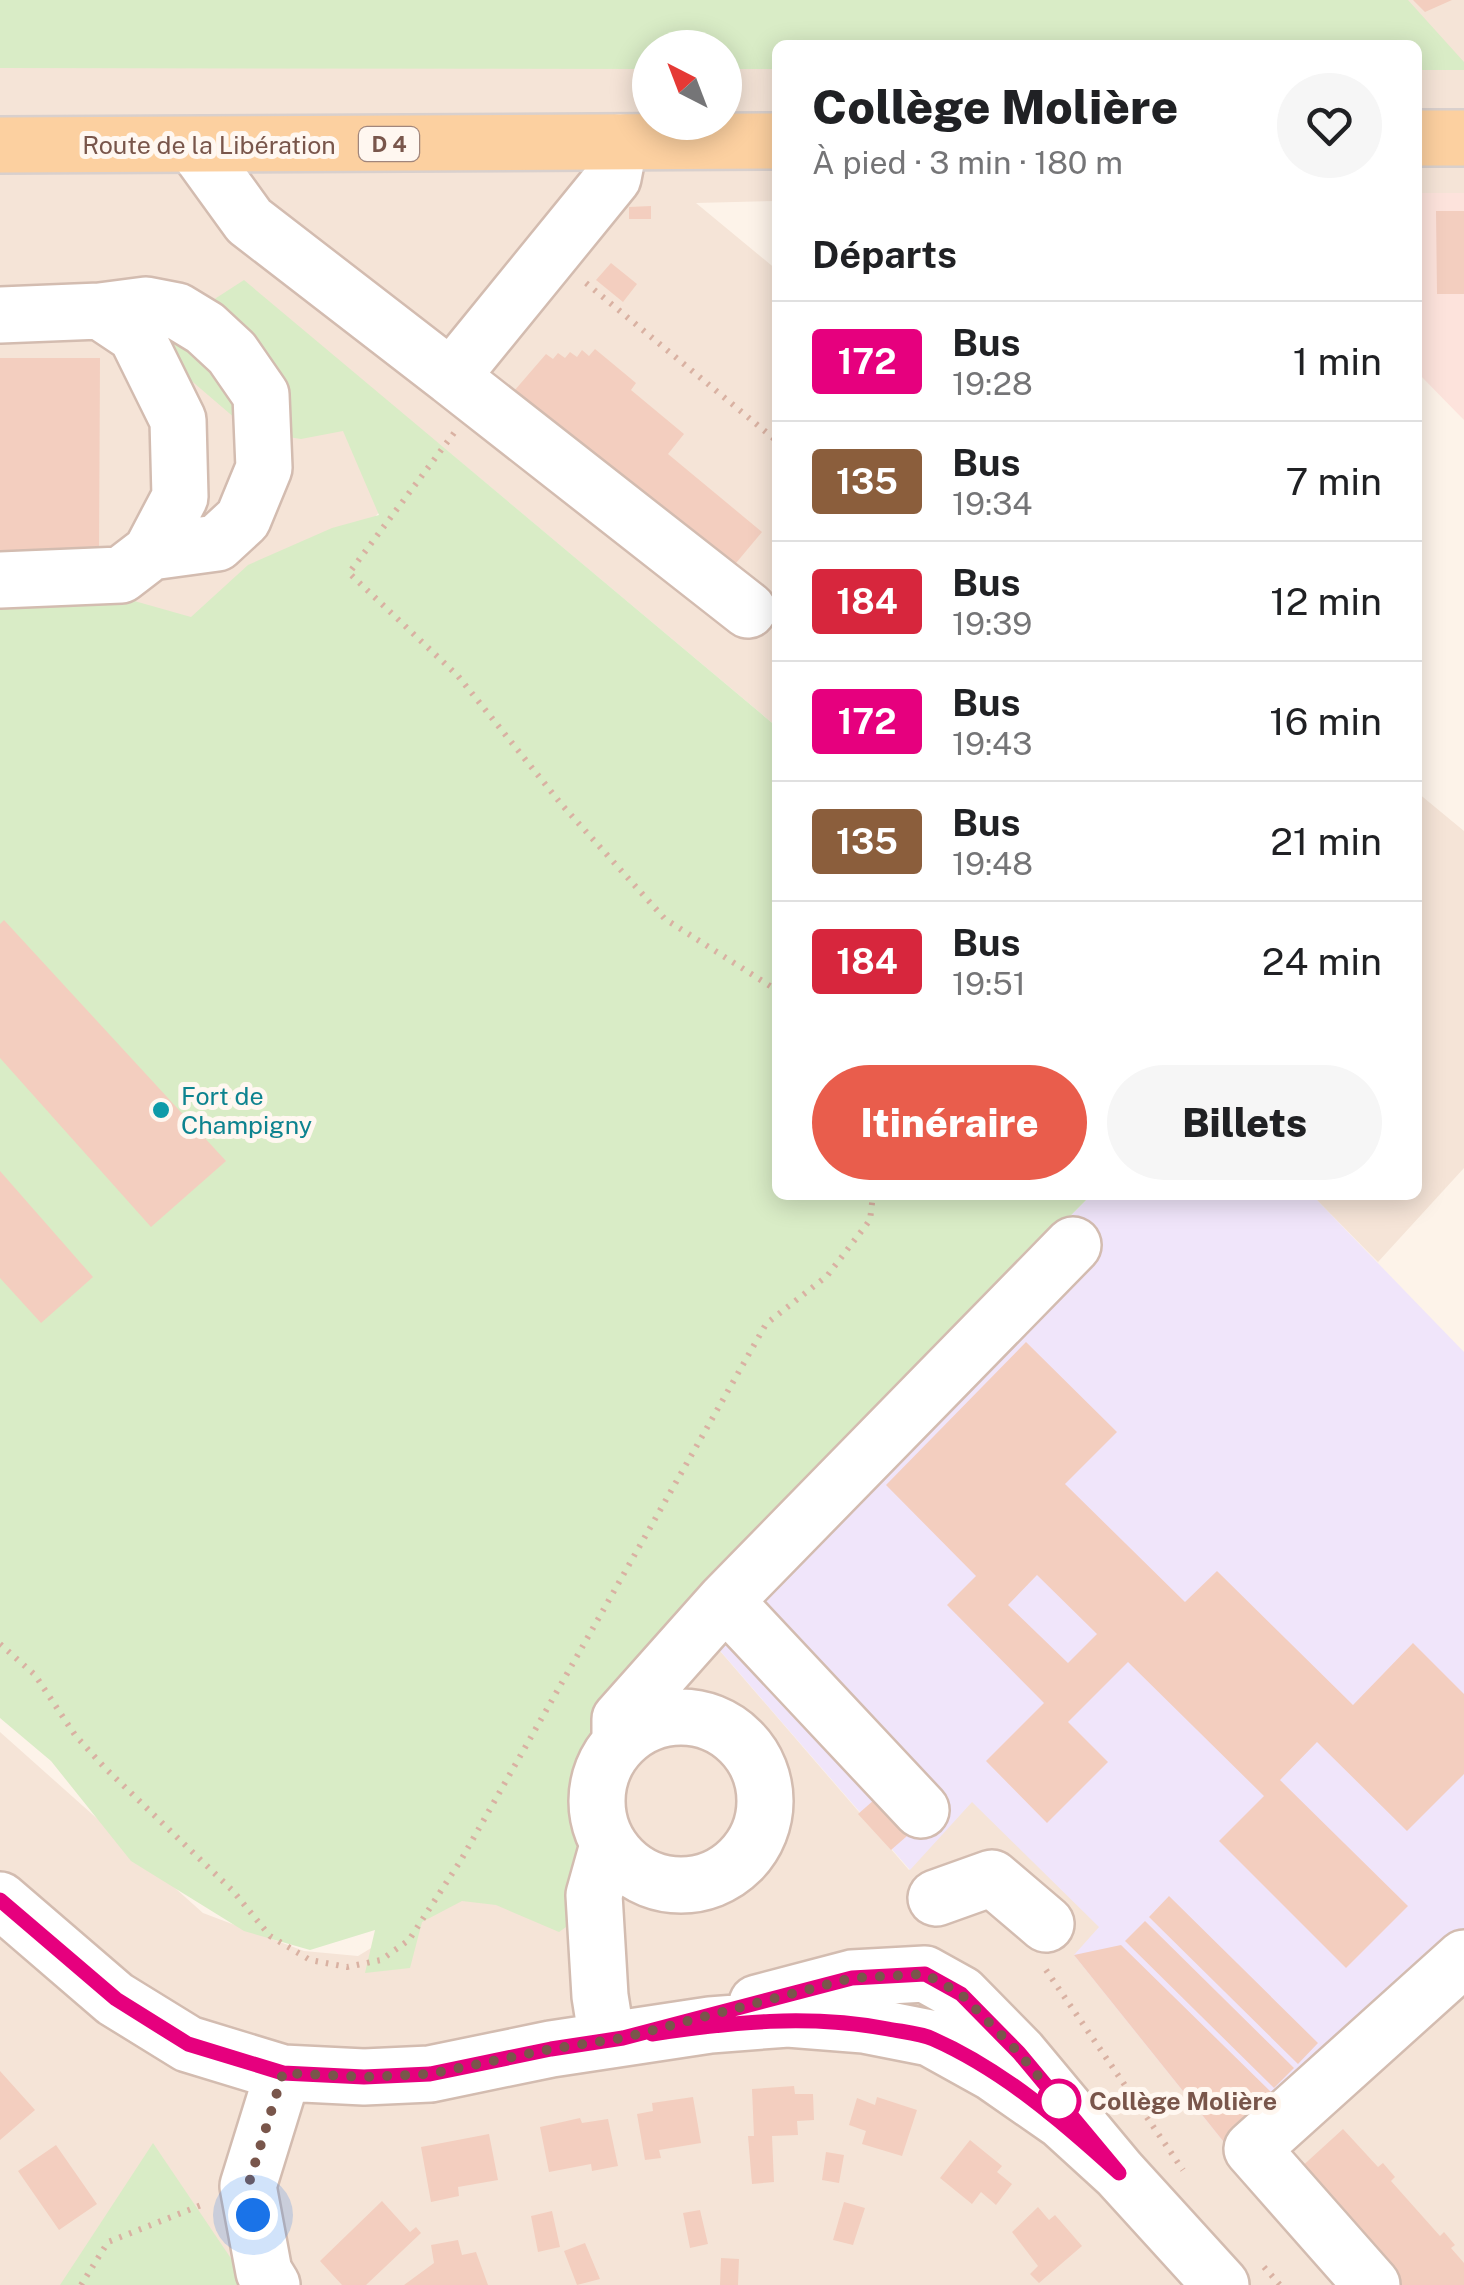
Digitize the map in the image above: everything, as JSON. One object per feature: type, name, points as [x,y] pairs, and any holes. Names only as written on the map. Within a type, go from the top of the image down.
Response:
[{"type":"main road","points":[[1422,138],[1464,138]]},
{"type":"main road","name":"Route de la Libération","points":[[0,145],[772,142]]},
{"type":"street","points":[[465,388],[550,254],[612,178],[620,142]]},
{"type":"street","points":[[194,145],[248,222],[748,610]]},
{"type":"street","points":[[0,315],[146,305],[177,311],[232,353],[261,395],[264,468],[243,519],[217,543],[151,552]]},
{"type":"street","points":[[0,580],[122,575],[151,552],[180,497],[178,420],[136,336],[100,311]]},
{"type":"street","points":[[620,1742],[620,1719],[724,1601],[1073,1245]]},
{"type":"street","points":[[724,1601],[922,1810]]},
{"type":"street","points":[[679,1716],[701,1718],[740,1739],[754,1757],[766,1799],[764,1821],[755,1842],[725,1873],[704,1882],[661,1883],[622,1862],[608,1844],[600,1824],[597,1792],[607,1760],[637,1728],[679,1716]]},
{"type":"street","points":[[608,1844],[594,1895],[600,1996],[615,2039]]},
{"type":"street","points":[[936,1898],[992,1878],[1046,1924]]},
{"type":"street","points":[[0,1900],[116,1999],[188,2044],[283,2073],[364,2077],[430,2074],[615,2039],[852,1978],[925,1974],[961,1994],[1008,2041],[1119,2173],[1182,2210],[1239,2272]]},
{"type":"street","points":[[1372,2285],[1252,2148],[1464,1958]]},
{"type":"street","points":[[272,2285],[264,2272],[248,2186],[283,2073]]},
{"type":"path","points":[[550,254],[772,437]]},
{"type":"path","points":[[465,388],[349,572],[458,676],[562,805],[665,919],[772,987]]},
{"type":"path","points":[[0,1644],[35,1675],[76,1735],[104,1766],[234,1891],[270,1936],[310,1960],[346,1967],[381,1960],[409,1940],[461,1860],[766,1324],[827,1276],[870,1220],[873,1200]]},
{"type":"path","points":[[1046,1924],[1026,1940],[1182,2210]]},
{"type":"path","points":[[81,2285],[108,2242],[248,2186]]},
{"type":"path","points":[[1239,2272],[1280,2285]]},
{"type":"shaded area","points":[[0,0],[1464,0],[1464,193],[1422,193],[1422,40],[772,40],[772,201],[696,203],[772,266],[772,723],[438,443],[282,626],[0,625]]},
{"type":"shaded area","points":[[1422,193],[1464,193],[1464,420],[1422,377]]},
{"type":"shaded area","points":[[1422,796],[1464,831],[1464,1168],[1378,1262],[1317,1200],[1422,1200]]},
{"type":"shaded area","name":"Collège Molière","points":[[1086,1200],[1317,1200],[1464,1352],[1464,1933],[1227,2146],[1074,1955],[1099,1927],[972,1802],[910,1870],[683,1608]]},
{"type":"shaded area","points":[[683,1608],[909,1870],[972,1801],[1100,1927],[1075,1955],[1464,1933],[1464,2285],[0,2285],[0,1732],[203,1913],[304,1951],[358,1956],[406,1927]]},
{"type":"green space","points":[[0,0],[1408,0],[1464,62],[1464,70],[1422,70],[1422,40],[772,40],[772,69],[742,69],[742,30],[632,30],[632,69],[0,68]]},
{"type":"green space","points":[[244,280],[772,723],[772,1200],[1086,1200],[707,1583],[607,1751],[583,1915],[559,1932],[496,1905],[462,1901],[422,1922],[410,1968],[365,1973],[375,1930],[310,1950],[244,1931],[131,1861],[51,1761],[0,1718],[0,589],[99,591],[191,617],[248,565],[332,528],[379,515],[343,431],[301,439],[250,431],[166,359],[162,333]]},
{"type":"green space","points":[[153,2143],[249,2285],[60,2285]]},
{"type":"building","points":[[1413,0],[1452,0],[1425,12]]},
{"type":"building","points":[[651,206],[651,219],[629,219],[629,207]]},
{"type":"building","points":[[1436,211],[1464,211],[1464,294],[1437,294]]},
{"type":"building","points":[[611,263],[637,284],[623,302],[596,280]]},
{"type":"building","points":[[595,349],[636,383],[631,390],[684,434],[668,454],[762,532],[731,569],[544,413],[536,421],[508,398],[546,354],[553,359],[558,353],[565,358],[570,352],[577,357],[582,350],[589,356]]},
{"type":"building","points":[[0,358],[100,358],[99,555],[0,555]]},
{"type":"building","points":[[4,920],[226,1161],[151,1227],[0,1058],[0,924]]},
{"type":"building","points":[[0,1171],[93,1277],[41,1323],[0,1278]]},
{"type":"building","points":[[1026,1342],[1117,1432],[1065,1484],[1185,1602],[1217,1571],[1353,1705],[1413,1643],[1464,1694],[1464,1774],[1407,1831],[1317,1742],[1280,1780],[1408,1906],[1346,1968],[1219,1841],[1264,1796],[1128,1662],[1068,1722],[1108,1762],[1047,1823],[986,1761],[1044,1703],[947,1605],[976,1576],[886,1485]],"holes":[[[1037,1575],[1097,1634],[1068,1663],[1008,1605]]]},
{"type":"building","points":[[874,1800],[907,1836],[891,1850],[858,1814]]},
{"type":"building","points":[[1169,1896],[1318,2043],[1298,2064],[1149,1917]]},
{"type":"building","points":[[1145,1921],[1294,2068],[1274,2088],[1125,1941]]},
{"type":"building","points":[[1121,1945],[1271,2092],[1227,2146],[1074,1955]]},
{"type":"building","points":[[0,2071],[35,2110],[0,2140]]},
{"type":"building","points":[[794,2086],[795,2094],[813,2094],[814,2120],[797,2121],[798,2135],[772,2136],[774,2182],[752,2184],[748,2136],[754,2136],[752,2089]]},
{"type":"building","points":[[693,2097],[701,2143],[659,2150],[661,2158],[645,2160],[637,2114],[653,2111],[652,2103]]},
{"type":"building","points":[[877,2097],[917,2110],[902,2156],[862,2144],[866,2131],[849,2125],[857,2098],[875,2105]]},
{"type":"building","points":[[580,2118],[582,2123],[608,2119],[618,2166],[592,2171],[591,2164],[549,2172],[540,2127]]},
{"type":"building","points":[[1343,2129],[1378,2167],[1383,2163],[1395,2177],[1391,2181],[1440,2236],[1444,2232],[1455,2245],[1451,2248],[1464,2263],[1464,2285],[1402,2285],[1298,2170]]},
{"type":"building","points":[[489,2134],[498,2180],[458,2187],[459,2196],[431,2202],[421,2147]]},
{"type":"building","points":[[970,2140],[1002,2166],[997,2172],[1012,2184],[996,2205],[981,2192],[972,2204],[940,2178]]},
{"type":"building","points":[[56,2145],[97,2204],[59,2230],[18,2171]]},
{"type":"building","points":[[826,2152],[844,2155],[839,2183],[822,2180]]},
{"type":"building","points":[[382,2201],[410,2232],[416,2227],[421,2233],[366,2285],[342,2285],[320,2261]]},
{"type":"building","points":[[844,2202],[865,2208],[853,2245],[833,2240]]},
{"type":"building","points":[[1038,2207],[1049,2220],[1055,2215],[1082,2246],[1039,2283],[1030,2274],[1038,2266],[1012,2232]]},
{"type":"building","points":[[700,2210],[708,2244],[690,2248],[683,2213]]},
{"type":"building","points":[[552,2211],[560,2247],[538,2252],[531,2216]]},
{"type":"building","points":[[458,2240],[462,2255],[476,2252],[488,2285],[404,2285],[434,2263],[431,2245]]},
{"type":"building","points":[[585,2243],[600,2279],[577,2285],[564,2251]]},
{"type":"building","points":[[721,2258],[739,2259],[738,2285],[720,2285]]},
{"type":"bus line","name":"172","points":[[0,1900],[116,1999],[188,2044],[283,2073],[364,2077],[430,2074],[623,2038],[852,1978],[925,1974],[961,1994],[1019,2053],[1119,2173],[1062,2121],[993,2072],[930,2038],[864,2025],[788,2019],[652,2034]]},
{"type":"place","name":"Fort de Champigny","points":[[161,1110]]},
{"type":"place","name":"Collège Molière","points":[[1059,2101]]},
{"type":"route","points":[[253,2215],[248,2186],[283,2073],[364,2077],[430,2074],[623,2038],[852,1978],[925,1974],[961,1994],[1019,2053],[1069,2113],[1059,2101]]}]
